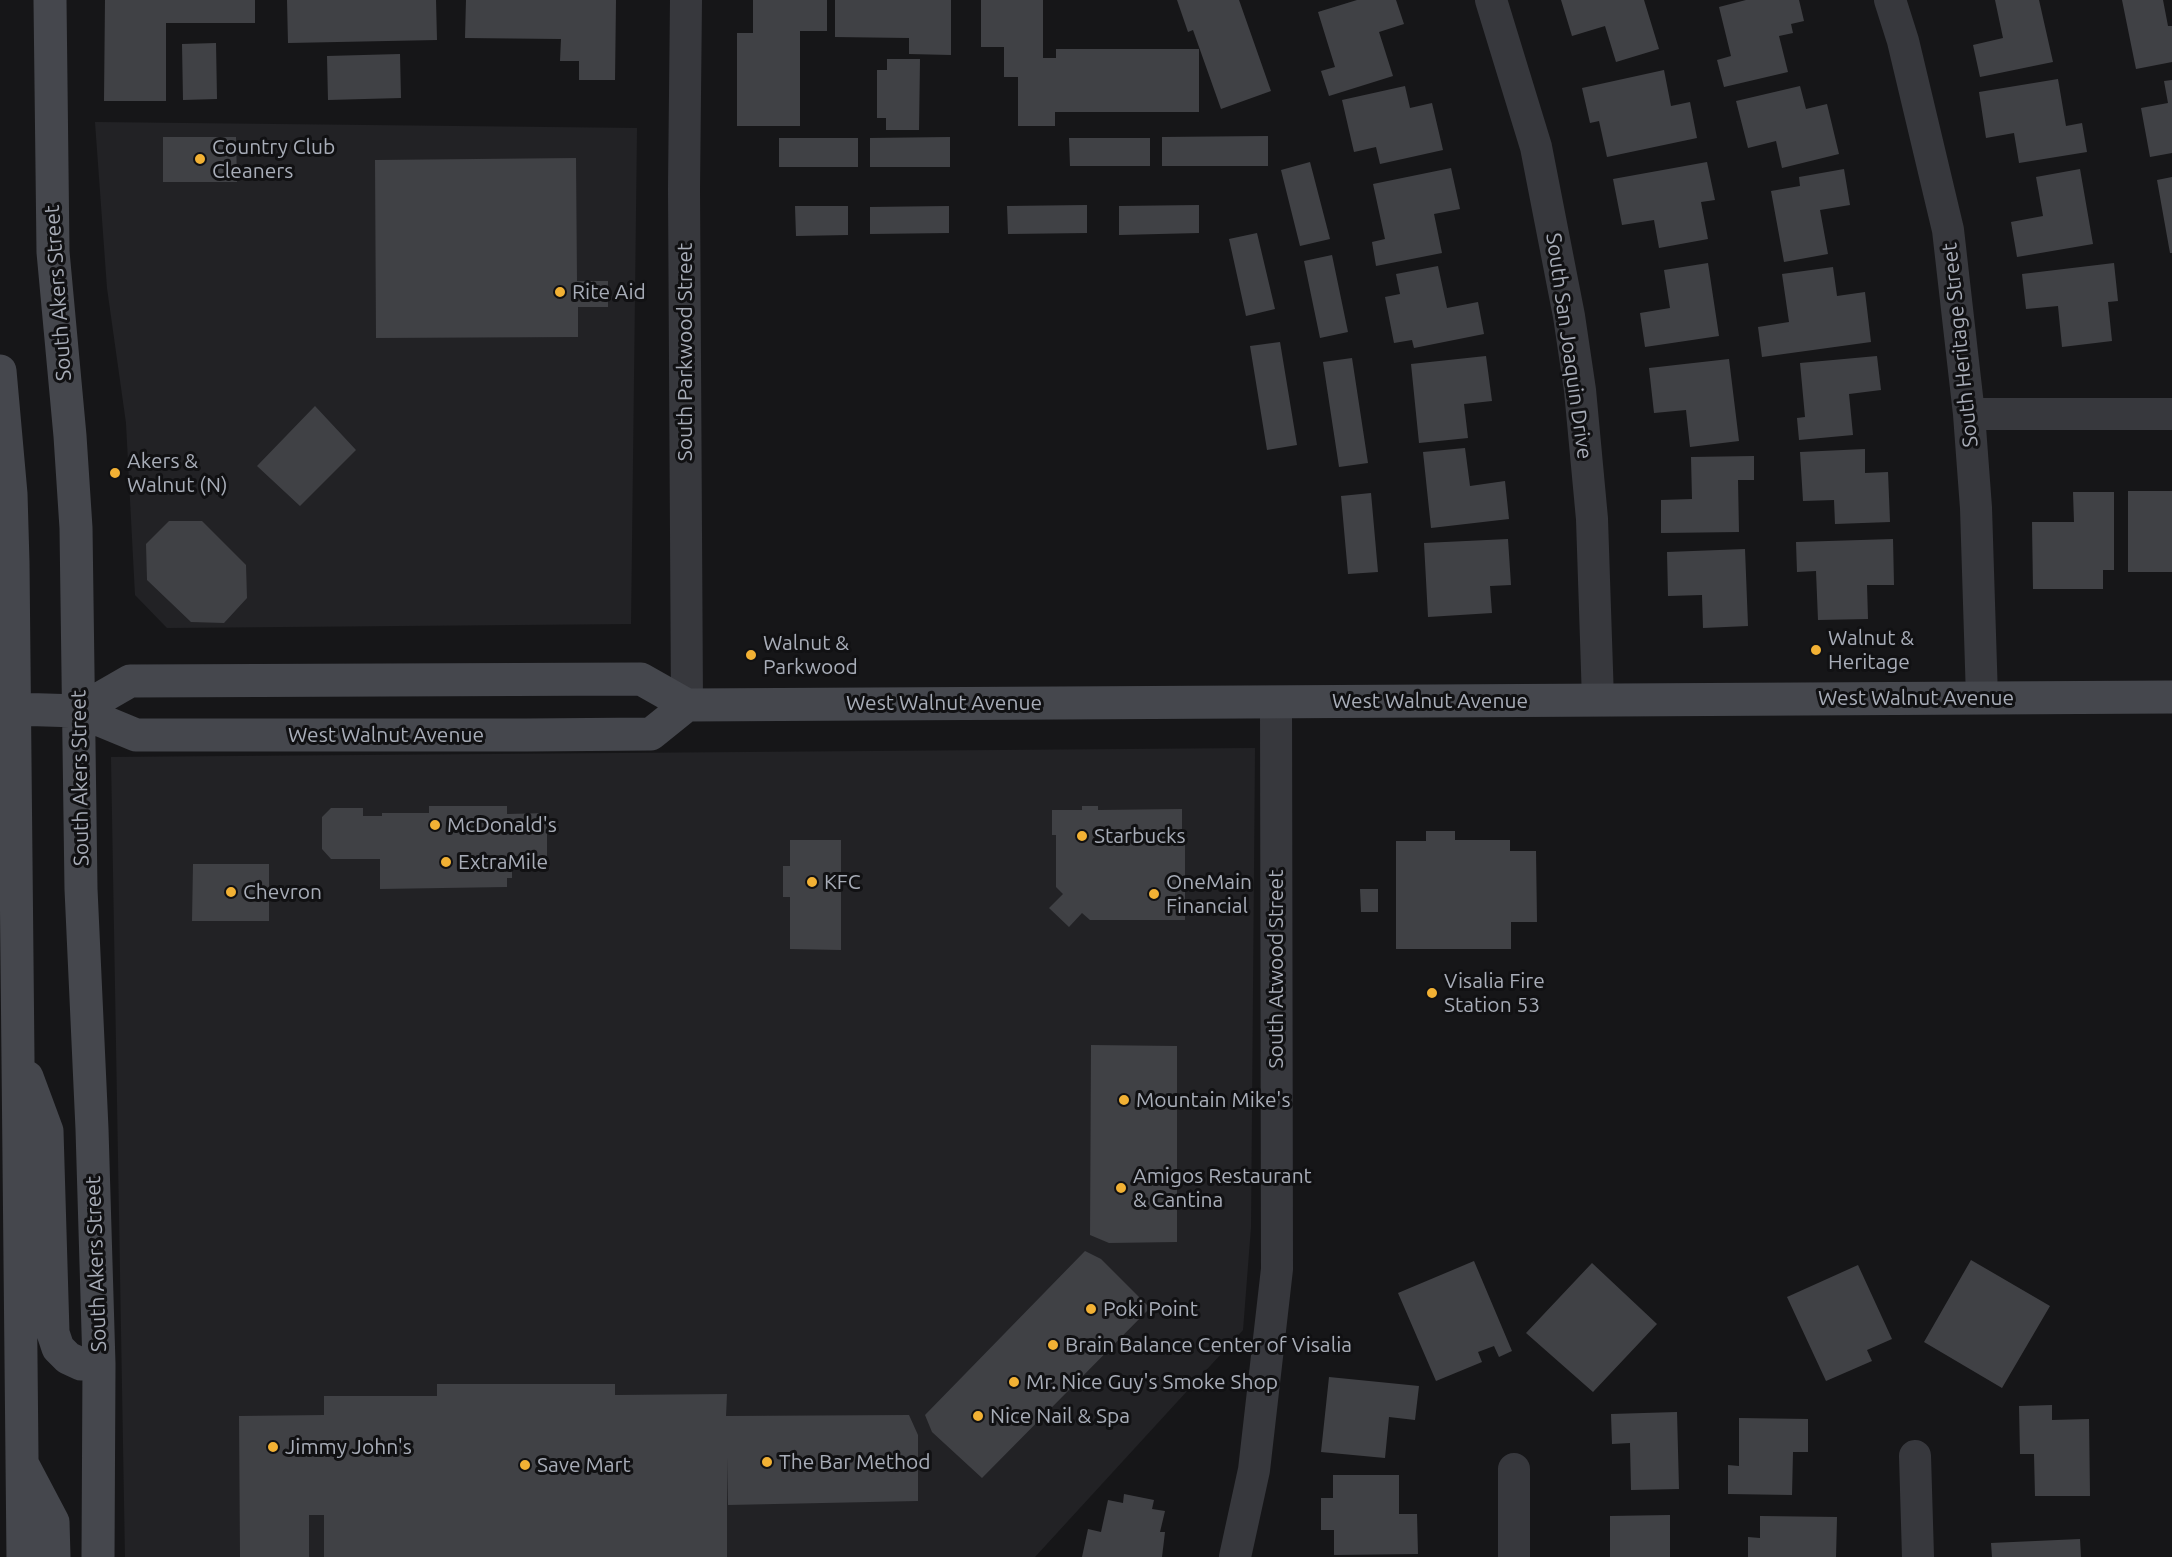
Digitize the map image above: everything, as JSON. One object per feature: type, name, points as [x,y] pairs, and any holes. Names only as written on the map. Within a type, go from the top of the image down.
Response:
[{"type":"main road","name":"South Akers Street","points":[[50,0],[53,252],[74,488],[78,588],[81,889],[92,1129],[99,1364],[98,1557]]},
{"type":"main road","points":[[0,371],[12,517],[23,1557]]},
{"type":"main road","name":"West Walnut Avenue","points":[[78,711],[130,681],[641,679],[687,705],[2172,698]]},
{"type":"main road","name":"West Walnut Avenue","points":[[14,709],[78,711],[136,735],[640,735],[651,734],[687,705]]},
{"type":"main road","points":[[19,1054],[47,1131],[53,1333],[58,1348],[68,1358],[81,1364],[99,1364]]},
{"type":"main road","points":[[22,1462],[53,1522],[54,1557]]},
{"type":"street","name":"South Parkwood Street","points":[[686,0],[684,200],[687,705]]},
{"type":"street","name":"South San Joaquin Drive","points":[[1491,0],[1536,147],[1580,390],[1592,519],[1598,700]]},
{"type":"street","name":"South Heritage Street","points":[[1890,0],[1903,41],[1948,230],[1968,414],[1979,574],[1982,698]]},
{"type":"street","points":[[1968,414],[2172,414]]},
{"type":"street","name":"South Atwood Street","points":[[1235,1557],[1254,1470],[1277,1269],[1275,702]]},
{"type":"street","points":[[1915,1456],[1918,1557]]},
{"type":"street","points":[[1514,1469],[1514,1557]]},
{"type":"shaded area","points":[[95,122],[637,128],[631,624],[167,628],[135,595],[126,423],[107,288]]},
{"type":"shaded area","points":[[1255,748],[1251,1227],[1243,1330],[1035,1557],[125,1557],[111,757]]},
{"type":"building","points":[[105,0],[255,0],[255,23],[166,23],[166,101],[104,101]]},
{"type":"building","points":[[287,0],[436,0],[437,40],[288,43]]},
{"type":"building","points":[[466,0],[616,0],[615,80],[579,80],[579,61],[560,61],[561,39],[465,38]]},
{"type":"building","points":[[753,0],[827,0],[827,31],[800,31],[800,126],[737,126],[737,33],[753,33]]},
{"type":"building","points":[[835,0],[951,0],[951,55],[909,54],[909,38],[835,37]]},
{"type":"building","points":[[981,0],[1043,0],[1043,58],[1056,58],[1056,49],[1199,49],[1199,112],[1055,112],[1055,126],[1018,126],[1018,77],[1004,77],[1004,47],[981,47]]},
{"type":"building","points":[[1177,0],[1239,0],[1271,91],[1221,109],[1193,30],[1188,32]]},
{"type":"building","points":[[1357,0],[1396,0],[1404,24],[1379,32],[1393,76],[1329,96],[1321,71],[1335,67],[1318,12]]},
{"type":"building","points":[[1561,0],[1644,0],[1659,49],[1616,62],[1605,26],[1572,36]]},
{"type":"building","points":[[1746,0],[1799,0],[1804,21],[1791,24],[1793,33],[1779,36],[1788,72],[1724,87],[1717,60],[1731,56],[1719,7]]},
{"type":"building","points":[[1995,0],[2039,0],[2053,62],[1980,77],[1973,45],[2003,38]]},
{"type":"building","points":[[2122,0],[2163,0],[2168,26],[2172,26],[2172,62],[2136,69]]},
{"type":"building","points":[[216,43],[217,99],[183,100],[182,44]]},
{"type":"building","points":[[400,54],[401,98],[328,100],[327,56]]},
{"type":"building","points":[[887,59],[920,59],[919,130],[886,130],[886,118],[877,118],[877,70],[887,70]]},
{"type":"building","points":[[1664,70],[1671,106],[1690,102],[1697,138],[1607,157],[1599,121],[1590,123],[1582,88]]},
{"type":"building","points":[[2058,79],[2066,126],[2082,123],[2087,152],[2019,163],[2014,133],[1986,138],[1979,92]]},
{"type":"building","points":[[2172,80],[2172,153],[2150,157],[2141,108],[2168,103],[2164,81]]},
{"type":"building","points":[[1405,86],[1410,108],[1432,103],[1443,150],[1380,164],[1376,147],[1354,152],[1342,100]]},
{"type":"building","points":[[1800,86],[1806,109],[1827,104],[1839,154],[1782,168],[1776,141],[1748,148],[1736,101]]},
{"type":"building","points":[[1268,136],[1268,166],[1162,166],[1162,137]]},
{"type":"building","name":"Country Club Cleaners","points":[[163,137],[236,137],[237,182],[163,182]]},
{"type":"building","points":[[950,137],[950,167],[870,167],[870,138]]},
{"type":"building","points":[[779,138],[858,138],[858,167],[779,167]]},
{"type":"building","points":[[1069,138],[1150,138],[1150,166],[1070,166]]},
{"type":"building","name":"Rite Aid","points":[[576,158],[577,281],[608,281],[608,307],[578,307],[578,337],[376,338],[375,160]]},
{"type":"building","points":[[1310,162],[1330,239],[1300,246],[1281,170]]},
{"type":"building","points":[[1707,162],[1715,200],[1701,202],[1708,239],[1659,248],[1654,220],[1622,225],[1613,179]]},
{"type":"building","points":[[1451,168],[1460,209],[1434,214],[1442,253],[1376,266],[1372,242],[1385,239],[1373,184]]},
{"type":"building","points":[[1844,169],[1850,205],[1820,210],[1828,254],[1784,262],[1771,191],[1800,186],[1799,177]]},
{"type":"building","points":[[2080,169],[2093,244],[2017,257],[2011,222],[2043,216],[2036,177]]},
{"type":"building","points":[[2172,177],[2172,253],[2170,253],[2157,180]]},
{"type":"building","points":[[1087,205],[1087,233],[1008,234],[1007,206]]},
{"type":"building","points":[[1199,205],[1199,233],[1119,235],[1119,206]]},
{"type":"building","points":[[795,206],[848,206],[848,235],[796,236]]},
{"type":"building","points":[[949,206],[949,233],[870,234],[870,207]]},
{"type":"building","points":[[1257,233],[1275,309],[1246,316],[1229,239]]},
{"type":"building","points":[[1332,255],[1348,332],[1320,338],[1304,261]]},
{"type":"building","points":[[1708,263],[1719,336],[1645,347],[1640,313],[1670,308],[1664,270]]},
{"type":"building","points":[[2114,263],[2118,301],[2108,302],[2112,341],[2062,347],[2058,306],[2026,309],[2022,274]]},
{"type":"building","points":[[1438,266],[1447,308],[1478,302],[1484,334],[1414,348],[1412,340],[1394,343],[1385,297],[1400,294],[1396,274]]},
{"type":"building","points":[[1833,267],[1837,296],[1865,292],[1871,342],[1762,357],[1758,327],[1789,322],[1782,274]]},
{"type":"building","points":[[1280,342],[1297,445],[1267,450],[1250,346]]},
{"type":"building","points":[[1486,356],[1492,401],[1464,404],[1468,438],[1419,443],[1411,364]]},
{"type":"building","points":[[1877,356],[1881,390],[1849,394],[1853,435],[1799,440],[1797,418],[1805,417],[1800,363]]},
{"type":"building","points":[[1352,358],[1368,463],[1339,467],[1323,362]]},
{"type":"building","points":[[1729,359],[1739,441],[1690,447],[1686,410],[1654,413],[1649,368]]},
{"type":"building","points":[[315,406],[356,450],[300,506],[257,466]]},
{"type":"building","points":[[1465,448],[1470,486],[1505,481],[1509,519],[1431,528],[1423,452]]},
{"type":"building","points":[[1865,449],[1865,473],[1888,472],[1890,522],[1835,524],[1834,500],[1803,501],[1800,452]]},
{"type":"building","points":[[1754,456],[1754,480],[1738,480],[1739,532],[1661,533],[1661,500],[1692,499],[1691,457]]},
{"type":"building","points":[[2128,491],[2172,491],[2172,572],[2128,572]]},
{"type":"building","points":[[2073,492],[2114,492],[2114,570],[2103,570],[2103,589],[2033,589],[2032,522],[2074,522]]},
{"type":"building","points":[[1371,493],[1378,572],[1348,574],[1341,496]]},
{"type":"building","points":[[169,521],[202,521],[246,565],[247,598],[224,623],[191,622],[147,580],[146,544]]},
{"type":"building","points":[[1508,539],[1511,585],[1490,586],[1492,613],[1428,617],[1424,543]]},
{"type":"building","points":[[1893,539],[1894,585],[1867,585],[1868,619],[1818,620],[1816,571],[1797,572],[1796,542]]},
{"type":"building","points":[[1745,549],[1748,626],[1703,628],[1702,595],[1668,596],[1667,552]]},
{"type":"building","name":"McDonald's","points":[[429,806],[507,806],[507,814],[547,813],[547,856],[512,856],[512,878],[507,878],[507,887],[380,889],[380,859],[331,859],[322,849],[322,817],[331,808],[363,808],[363,816],[382,816],[382,813],[429,813]]},
{"type":"building","points":[[1082,806],[1098,806],[1098,810],[1182,809],[1182,835],[1179,836],[1179,844],[1185,844],[1185,920],[1090,920],[1082,913],[1069,927],[1049,908],[1063,894],[1056,887],[1056,835],[1052,835],[1052,810],[1082,810]]},
{"type":"building","points":[[1426,831],[1455,831],[1455,840],[1510,840],[1510,851],[1536,851],[1537,922],[1511,922],[1511,949],[1396,949],[1396,841],[1426,841]]},
{"type":"building","name":"KFC","points":[[790,840],[841,840],[841,950],[790,949],[790,897],[783,897],[783,866],[790,866]]},
{"type":"building","name":"Chevron","points":[[193,864],[269,864],[269,921],[192,921]]},
{"type":"building","points":[[1360,889],[1378,889],[1378,912],[1361,912]]},
{"type":"building","points":[[1091,1045],[1177,1046],[1177,1242],[1109,1243],[1090,1235]]},
{"type":"building","points":[[1085,1251],[1101,1259],[1150,1308],[982,1478],[932,1432],[925,1415]]},
{"type":"building","points":[[1971,1260],[2050,1306],[2002,1388],[1924,1342]]},
{"type":"building","points":[[1474,1261],[1512,1351],[1499,1357],[1494,1346],[1478,1352],[1482,1362],[1436,1381],[1398,1293]]},
{"type":"building","points":[[1592,1263],[1657,1324],[1593,1392],[1526,1333]]},
{"type":"building","points":[[1858,1265],[1892,1339],[1867,1350],[1872,1361],[1826,1381],[1787,1297]]},
{"type":"building","points":[[1329,1377],[1419,1386],[1415,1420],[1389,1417],[1385,1458],[1321,1452]]},
{"type":"building","name":"Save Mart","points":[[437,1384],[615,1384],[615,1395],[727,1394],[726,1416],[909,1415],[918,1435],[918,1501],[728,1505],[727,1458],[727,1557],[324,1557],[324,1515],[309,1515],[309,1557],[240,1557],[239,1416],[324,1415],[324,1396],[437,1396]]},
{"type":"building","points":[[2052,1405],[2052,1420],[2089,1419],[2090,1496],[2035,1496],[2034,1454],[2020,1454],[2019,1406]]},
{"type":"building","points":[[1677,1412],[1679,1489],[1631,1490],[1630,1443],[1612,1444],[1611,1414]]},
{"type":"building","points":[[1739,1418],[1808,1419],[1808,1452],[1793,1452],[1792,1495],[1728,1494],[1728,1465],[1739,1466]]},
{"type":"building","points":[[1333,1475],[1399,1475],[1399,1514],[1417,1514],[1418,1554],[1334,1555],[1334,1530],[1321,1530],[1321,1498],[1333,1498]]},
{"type":"building","points":[[1124,1494],[1154,1500],[1152,1509],[1165,1511],[1160,1532],[1165,1532],[1162,1557],[1082,1557],[1088,1529],[1101,1532],[1108,1500],[1123,1503]]},
{"type":"building","points":[[1670,1515],[1670,1557],[1610,1557],[1610,1516]]},
{"type":"building","points":[[1760,1516],[1837,1517],[1836,1557],[1748,1557],[1748,1537],[1760,1538]]},
{"type":"building","points":[[2080,1539],[2081,1557],[1992,1557],[1991,1543]]},
{"type":"place","name":"Country Club Cleaners","points":[[200,159]]},
{"type":"place","name":"Rite Aid","points":[[560,292]]},
{"type":"place","name":"Akers & Walnut (N)","points":[[115,473]]},
{"type":"place","name":"Walnut & Heritage","points":[[1816,650]]},
{"type":"place","name":"Walnut & Parkwood","points":[[751,655]]},
{"type":"place","name":"McDonald's","points":[[435,825]]},
{"type":"place","name":"Starbucks","points":[[1082,836]]},
{"type":"place","name":"ExtraMile","points":[[446,862]]},
{"type":"place","name":"KFC","points":[[812,882]]},
{"type":"place","name":"Chevron","points":[[231,892]]},
{"type":"place","name":"OneMain Financial","points":[[1154,894]]},
{"type":"place","name":"Visalia Fire Station 53","points":[[1432,993]]},
{"type":"place","name":"Mountain Mike's","points":[[1124,1100]]},
{"type":"place","name":"Amigos Restaurant & Cantina","points":[[1121,1188]]},
{"type":"place","name":"Poki Point","points":[[1091,1309]]},
{"type":"place","name":"Brain Balance Center of Visalia","points":[[1053,1345]]},
{"type":"place","name":"Mr. Nice Guy's Smoke Shop","points":[[1014,1382]]},
{"type":"place","name":"Nice Nail & Spa","points":[[978,1416]]},
{"type":"place","name":"Jimmy John's","points":[[273,1447]]},
{"type":"place","name":"The Bar Method","points":[[767,1462]]},
{"type":"place","name":"Save Mart","points":[[525,1465]]}]
